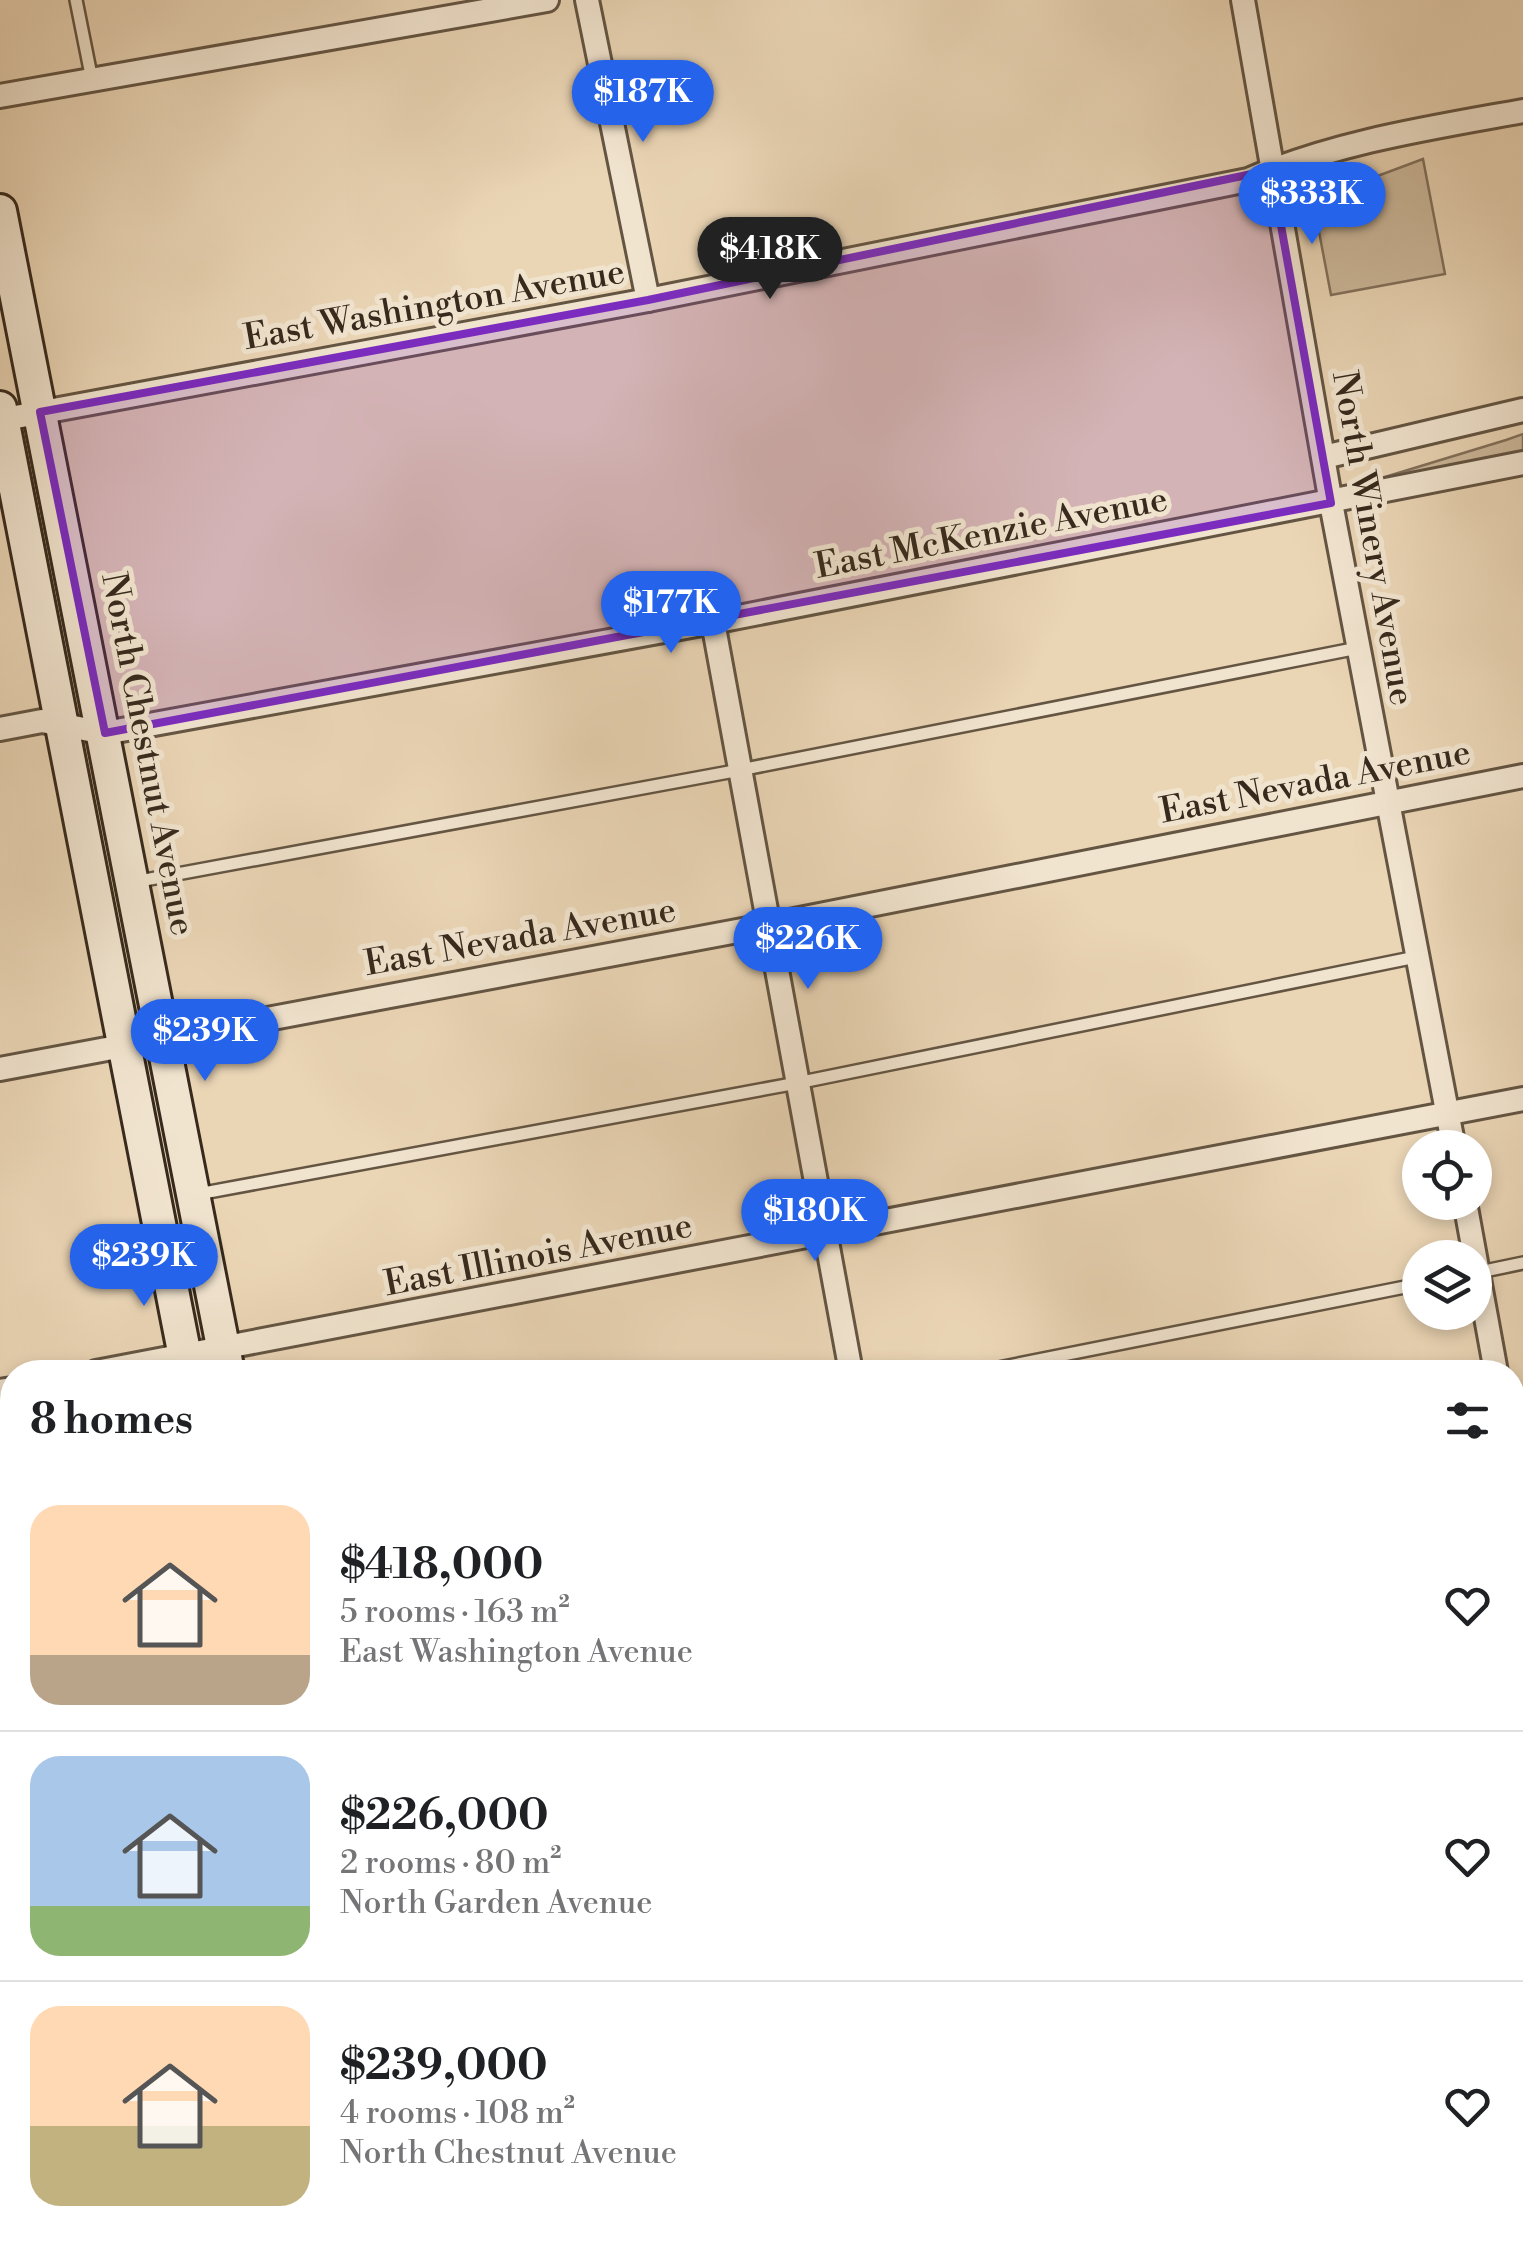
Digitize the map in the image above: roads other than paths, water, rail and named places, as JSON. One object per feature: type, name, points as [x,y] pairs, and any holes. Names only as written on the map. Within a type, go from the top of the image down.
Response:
[{"type":"main road","name":"North Chestnut Avenue","points":[[0,211],[226,1360]]},
{"type":"main road","points":[[1,416],[185,1360]]},
{"type":"street","points":[[0,96],[547,0]]},
{"type":"street","points":[[587,0],[648,300]]},
{"type":"street","name":"North Winery Avenue","points":[[1243,0],[1331,503],[1450,1130]]},
{"type":"street","name":"East Washington Avenue","points":[[1,416],[648,300],[1248,180],[1364,141],[1523,111]]},
{"type":"street","points":[[1324,457],[1523,410]]},
{"type":"street","name":"East McKenzie Avenue","points":[[0,729],[42,721],[104,733],[713,622],[1523,463]]},
{"type":"street","points":[[713,622],[849,1360]]},
{"type":"street","name":"East Nevada Avenue","points":[[0,1068],[769,925],[1523,776]]},
{"type":"street","name":"East Illinois Avenue","points":[[226,1360],[824,1236],[1523,1098]]},
{"type":"street","points":[[1488,1330],[1494,1360]]},
{"type":"lane","points":[[76,0],[92,80]]},
{"type":"lane","points":[[134,882],[740,770],[1358,648]]},
{"type":"lane","points":[[194,1195],[798,1083],[1416,957]]},
{"type":"lane","points":[[1492,1269],[1523,1264]]},
{"type":"lane","points":[[1038,1360],[1402,1288]]}]
